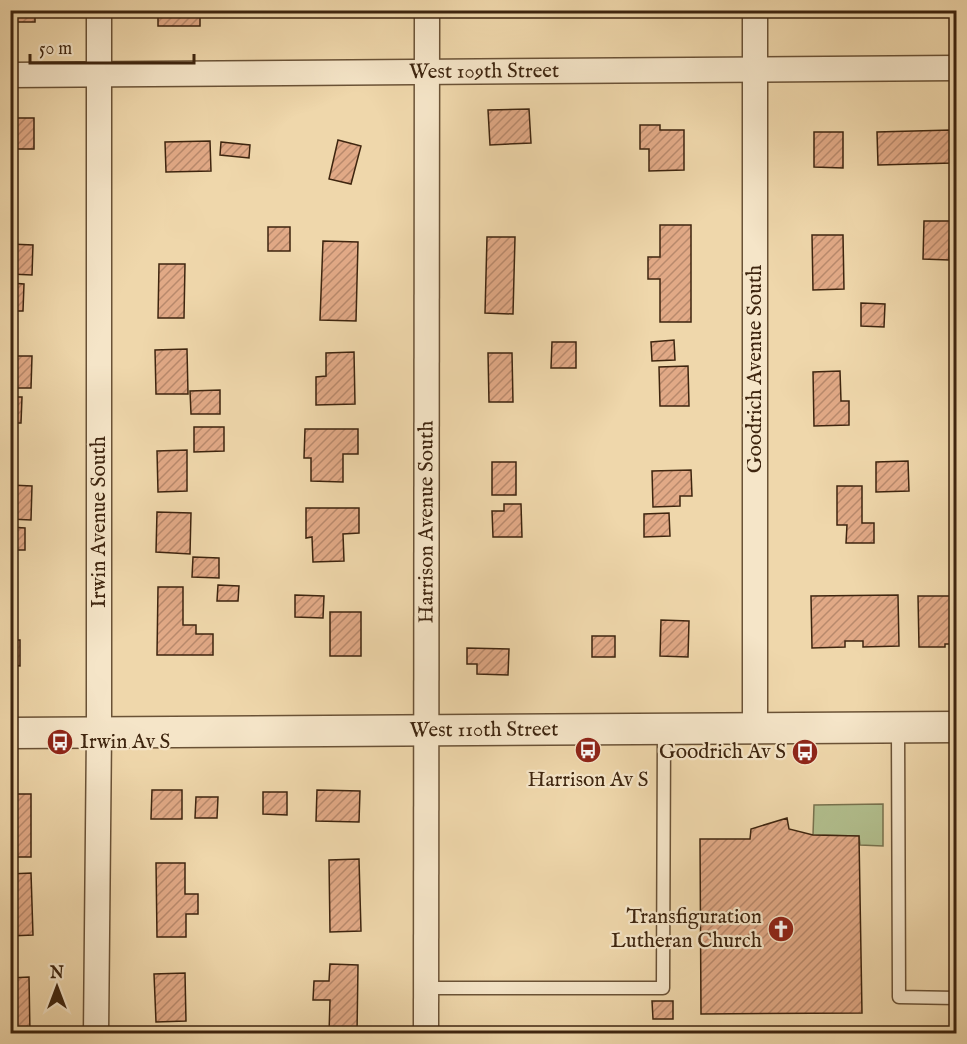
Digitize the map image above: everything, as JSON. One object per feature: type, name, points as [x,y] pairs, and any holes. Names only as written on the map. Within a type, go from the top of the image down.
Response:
[{"type":"street","name":"Irwin Avenue South","points":[[96,1034],[99,732],[99,10]]},
{"type":"street","name":"Harrison Avenue South","points":[[426,1034],[427,10]]},
{"type":"street","name":"Goodrich Avenue South","points":[[755,10],[755,728]]},
{"type":"street","name":"West 109th Street","points":[[10,75],[957,68]]},
{"type":"street","name":"West 110th Street","points":[[10,733],[957,727]]},
{"type":"lane","points":[[426,988],[663,988],[664,728]]},
{"type":"lane","points":[[898,728],[899,997],[957,998]]},
{"type":"green space","points":[[883,804],[883,846],[860,845],[859,836],[813,835],[814,805]]},
{"type":"building","points":[[10,10],[35,10],[35,22],[10,22]]},
{"type":"building","points":[[158,10],[200,10],[200,26],[158,26]]},
{"type":"building","points":[[529,109],[531,143],[490,145],[488,110]]},
{"type":"building","points":[[10,118],[34,118],[34,149],[10,149]]},
{"type":"building","points":[[640,125],[660,125],[660,130],[684,130],[684,170],[649,171],[649,149],[640,149]]},
{"type":"building","points":[[951,130],[952,163],[878,165],[877,132]]},
{"type":"building","points":[[814,132],[843,132],[843,168],[814,167]]},
{"type":"building","points":[[338,140],[361,146],[351,184],[329,179]]},
{"type":"building","points":[[210,141],[211,171],[166,172],[165,142]]},
{"type":"building","points":[[221,142],[250,145],[249,158],[220,155]]},
{"type":"building","points":[[924,221],[950,221],[949,260],[923,259]]},
{"type":"building","points":[[660,225],[691,225],[691,322],[660,322],[660,279],[648,279],[648,257],[660,257]]},
{"type":"building","points":[[268,227],[290,227],[290,251],[268,251]]},
{"type":"building","points":[[812,235],[843,235],[844,289],[813,290]]},
{"type":"building","points":[[487,237],[515,237],[513,314],[485,313]]},
{"type":"building","points":[[323,241],[358,242],[356,321],[320,320]]},
{"type":"building","points":[[10,244],[33,245],[32,275],[10,274]]},
{"type":"building","points":[[159,264],[185,264],[184,318],[158,318]]},
{"type":"building","points":[[10,283],[24,284],[23,311],[10,311]]},
{"type":"building","points":[[861,303],[885,304],[884,327],[861,326]]},
{"type":"building","points":[[674,340],[675,360],[652,361],[651,342]]},
{"type":"building","points":[[552,342],[576,342],[576,368],[551,368]]},
{"type":"building","points":[[187,349],[188,394],[156,394],[155,350]]},
{"type":"building","points":[[354,352],[355,404],[316,405],[316,377],[326,376],[326,353]]},
{"type":"building","points":[[488,353],[512,353],[513,402],[489,402]]},
{"type":"building","points":[[10,356],[32,356],[31,388],[10,388]]},
{"type":"building","points":[[688,366],[689,406],[660,406],[659,367]]},
{"type":"building","points":[[840,371],[841,401],[849,401],[849,425],[814,426],[813,372]]},
{"type":"building","points":[[220,390],[220,414],[191,414],[190,391]]},
{"type":"building","points":[[10,397],[22,397],[21,423],[10,423]]},
{"type":"building","points":[[194,427],[224,427],[224,451],[194,452]]},
{"type":"building","points":[[305,429],[358,429],[358,454],[343,454],[343,482],[311,481],[311,458],[304,458]]},
{"type":"building","points":[[187,450],[187,491],[158,492],[157,451]]},
{"type":"building","points":[[908,461],[909,491],[876,492],[876,462]]},
{"type":"building","points":[[492,462],[516,462],[516,495],[492,495]]},
{"type":"building","points":[[691,470],[692,496],[680,496],[680,506],[653,507],[652,471]]},
{"type":"building","points":[[10,485],[32,486],[31,520],[10,519]]},
{"type":"building","points":[[837,486],[862,486],[862,523],[874,523],[874,543],[846,543],[847,525],[837,525]]},
{"type":"building","points":[[504,504],[521,504],[522,537],[493,537],[492,511],[504,511]]},
{"type":"building","points":[[306,508],[359,508],[359,533],[343,534],[344,561],[313,562],[312,537],[306,538]]},
{"type":"building","points":[[157,512],[191,513],[190,554],[156,552]]},
{"type":"building","points":[[669,513],[670,536],[644,537],[644,514]]},
{"type":"building","points":[[10,527],[25,528],[25,550],[10,550]]},
{"type":"building","points":[[193,557],[219,558],[219,578],[192,577]]},
{"type":"building","points":[[218,585],[239,586],[238,601],[217,601]]},
{"type":"building","points":[[158,587],[183,587],[183,625],[196,625],[196,634],[213,634],[213,655],[157,655]]},
{"type":"building","points":[[295,595],[324,596],[323,618],[295,617]]},
{"type":"building","points":[[898,595],[899,646],[863,647],[863,641],[845,641],[845,647],[812,648],[811,596]]},
{"type":"building","points":[[918,596],[956,596],[956,644],[945,644],[945,647],[919,647]]},
{"type":"building","points":[[330,612],[361,612],[361,656],[330,656]]},
{"type":"building","points":[[661,620],[689,621],[688,657],[660,656]]},
{"type":"building","points":[[592,636],[615,636],[615,657],[592,657]]},
{"type":"building","points":[[10,640],[20,640],[20,666],[10,665]]},
{"type":"building","points":[[467,648],[509,649],[508,675],[477,674],[477,664],[467,664]]},
{"type":"building","points":[[152,790],[182,790],[182,819],[151,819]]},
{"type":"building","points":[[317,790],[360,791],[359,822],[316,821]]},
{"type":"building","points":[[263,792],[287,792],[287,815],[263,814]]},
{"type":"building","points":[[10,794],[31,794],[31,857],[10,857]]},
{"type":"building","points":[[196,797],[218,797],[217,818],[195,818]]},
{"type":"building","name":"Transfiguration Lutheran Church","points":[[787,818],[789,829],[813,835],[859,836],[862,1013],[701,1014],[700,839],[750,839],[751,829]]},
{"type":"building","points":[[359,859],[361,931],[330,932],[329,860]]},
{"type":"building","points":[[156,863],[185,863],[185,894],[198,894],[198,914],[186,914],[186,937],[157,937]]},
{"type":"building","points":[[31,873],[33,935],[10,936],[10,874]]},
{"type":"building","points":[[330,964],[358,965],[357,1034],[329,1034],[330,1000],[313,1000],[314,981],[329,981]]},
{"type":"building","points":[[185,973],[186,1021],[156,1022],[154,974]]},
{"type":"building","points":[[29,977],[30,1034],[10,1034],[10,978]]},
{"type":"building","points":[[652,1001],[673,1001],[673,1019],[653,1019]]},
{"type":"place","name":"Irwin Av S","points":[[60,742]]},
{"type":"place","name":"Harrison Av S","points":[[588,750]]},
{"type":"place","name":"Goodrich Av S","points":[[805,752]]},
{"type":"place","name":"Transfiguration Lutheran Church","points":[[781,929]]}]
